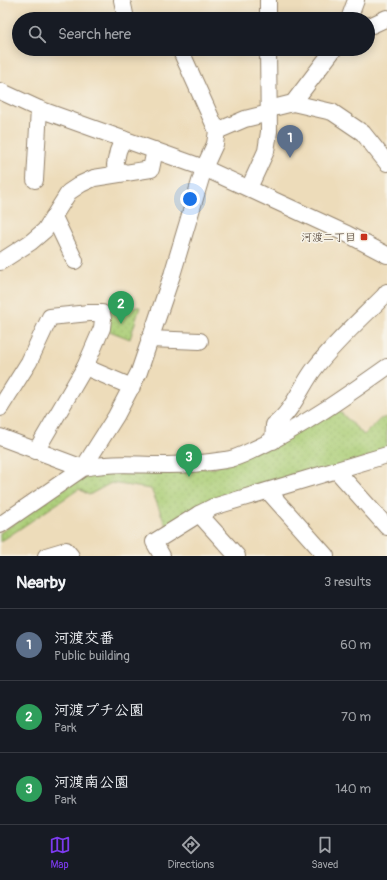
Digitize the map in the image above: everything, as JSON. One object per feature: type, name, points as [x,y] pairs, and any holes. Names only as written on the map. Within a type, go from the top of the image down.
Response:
[{"type":"street","points":[[122,0],[125,12]]},
{"type":"street","points":[[268,0],[268,12]]},
{"type":"street","points":[[352,12],[356,0]]},
{"type":"street","points":[[375,24],[387,18]]},
{"type":"street","points":[[83,468],[116,416],[132,388],[139,372],[172,275],[204,168],[215,144],[217,131],[183,56]]},
{"type":"street","points":[[249,188],[266,151],[269,132],[268,56]]},
{"type":"street","points":[[217,131],[245,119],[293,102],[329,56]]},
{"type":"street","points":[[0,90],[39,109],[204,168],[347,234],[387,255]]},
{"type":"street","points":[[293,102],[332,112],[363,133],[387,163]]},
{"type":"street","points":[[35,180],[39,109]]},
{"type":"street","points":[[123,139],[118,151],[115,165],[119,170],[125,173]]},
{"type":"street","points":[[0,262],[31,242],[45,230],[69,192],[94,178],[150,169],[155,150]]},
{"type":"street","points":[[54,217],[75,261]]},
{"type":"street","points":[[273,441],[274,425],[283,418],[315,368],[341,338],[387,292]]},
{"type":"street","points":[[0,408],[29,362],[50,317],[102,313],[102,328],[85,367],[36,451]]},
{"type":"street","points":[[149,339],[200,341]]},
{"type":"street","points":[[85,367],[132,388]]},
{"type":"street","points":[[0,525],[83,468],[94,465],[169,465],[226,460],[240,456],[273,441],[323,412],[387,367]]},
{"type":"street","points":[[0,437],[83,468]]},
{"type":"street","points":[[162,556],[154,542],[213,507],[387,455]]},
{"type":"street","points":[[336,470],[387,527]]},
{"type":"street","points":[[268,491],[326,556]]},
{"type":"street","points":[[200,514],[237,556]]},
{"type":"street","points":[[46,556],[66,550],[72,556]]},
{"type":"green space","points":[[108,305],[140,307],[130,339],[107,330]]},
{"type":"green space","points":[[337,409],[364,435],[380,419],[387,417],[387,450],[167,528],[151,489],[111,483],[89,495],[79,489],[0,542],[0,533],[88,472],[214,468]]},
{"type":"place","name":"河渡交番","points":[[290,158]]},
{"type":"place","name":"河渡二丁目","points":[[364,237]]},
{"type":"place","name":"河渡プチ公園","points":[[121,324]]},
{"type":"place","name":"河渡南公園","points":[[189,477]]}]
